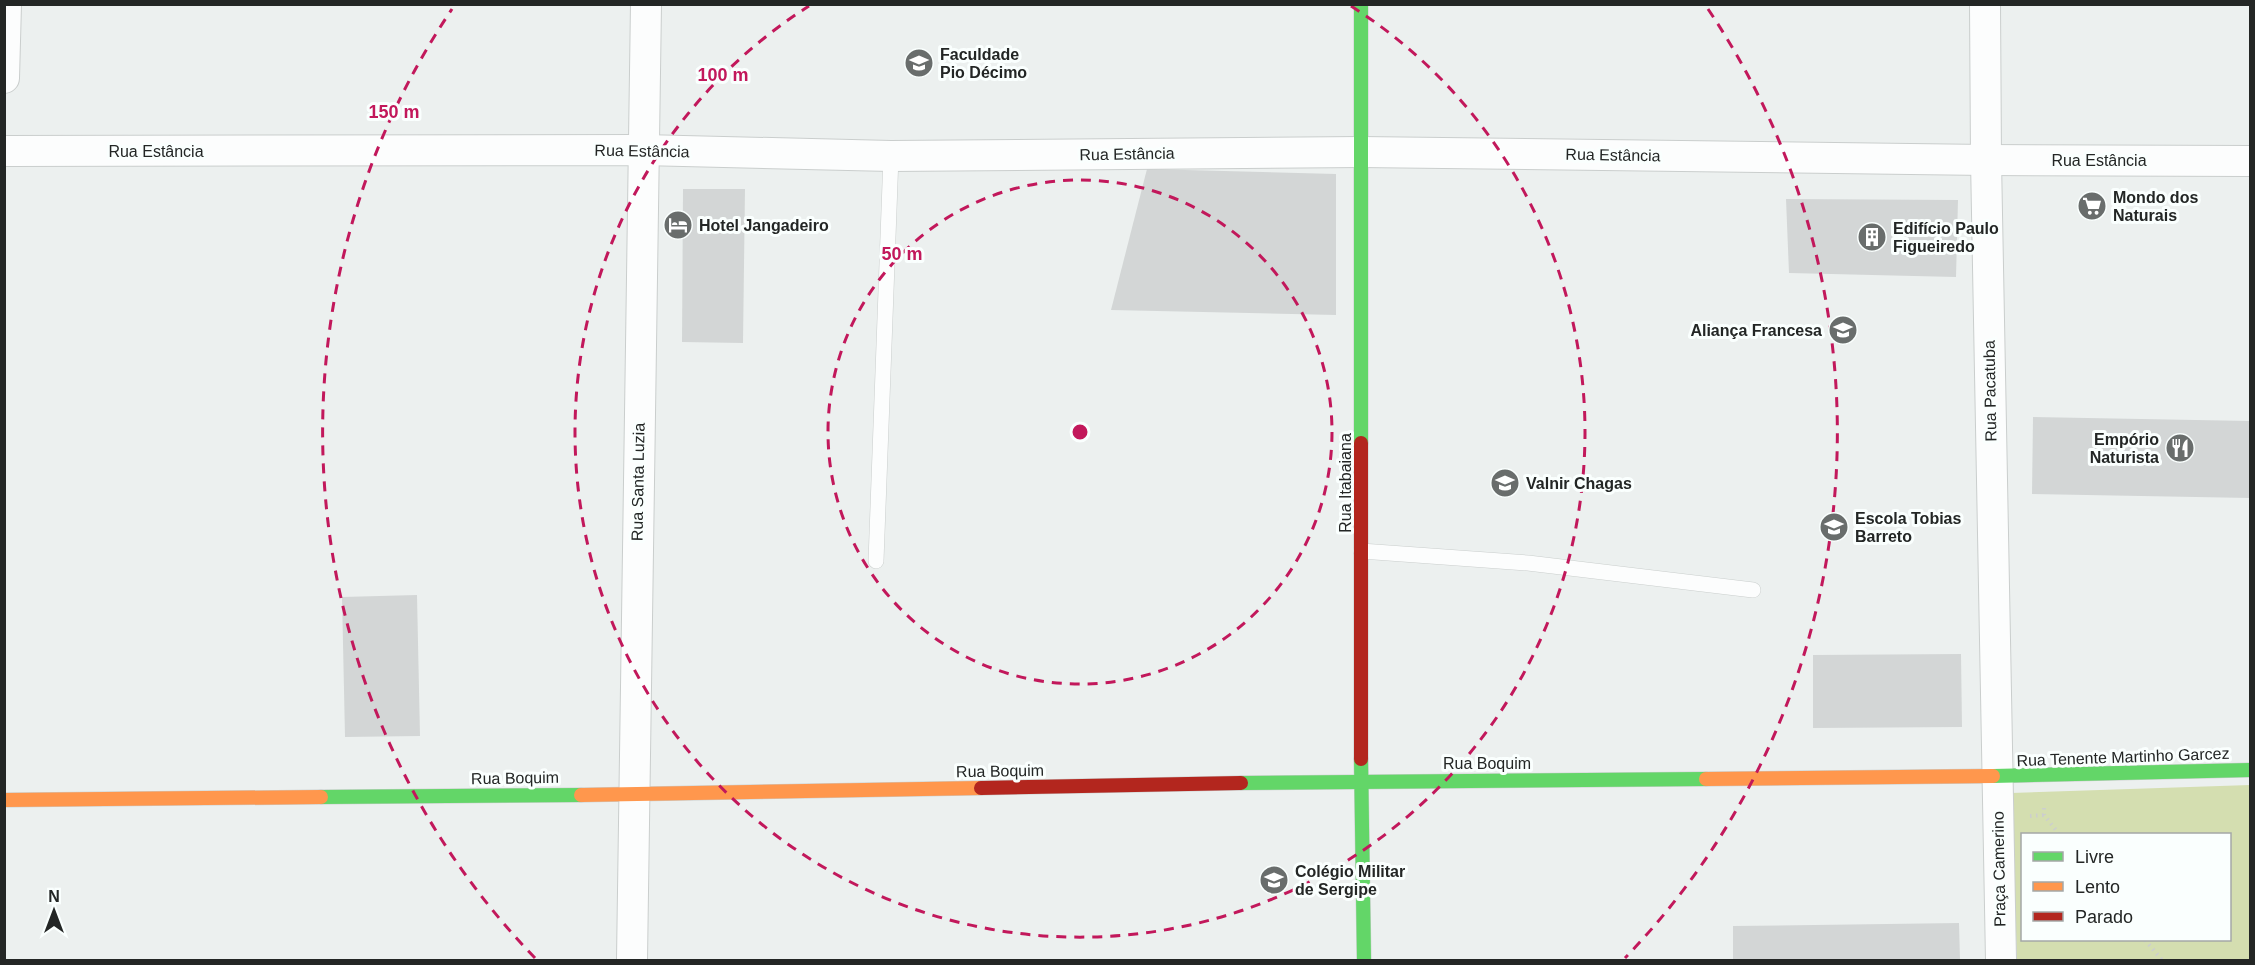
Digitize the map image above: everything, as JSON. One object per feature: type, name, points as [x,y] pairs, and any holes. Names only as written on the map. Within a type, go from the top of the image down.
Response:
[{"type":"street","points":[[4,78],[6,4]]},
{"type":"street","name":"Rua Santa Luzia","points":[[632,960],[646,4]]},
{"type":"street","name":"Rua Itabaiana","points":[[1361,4],[1361,781],[1364,960]]},
{"type":"street","name":"Rua Pacatuba","points":[[1985,4],[1997,777]]},
{"type":"street","name":"Rua Estância","points":[[4,151],[643,150],[891,156],[1361,152],[2250,161]]},
{"type":"street","name":"Rua Tenente Martinho Garcez","points":[[1997,777],[2250,770]]},
{"type":"street","name":"Rua Boquim","points":[[4,800],[634,794],[1361,781],[1997,777]]},
{"type":"street","name":"Praça Camerino","points":[[1997,777],[2001,960]]},
{"type":"lane","points":[[876,561],[891,156]]},
{"type":"lane","points":[[1361,551],[1528,562],[1753,590]]},
{"type":"path","points":[[2044,815],[2059,833]]},
{"type":"path","points":[[2147,941],[2162,960]]},
{"type":"green space","points":[[2250,785],[2250,960],[2017,960],[2011,793]]},
{"type":"building","points":[[1147,169],[1336,174],[1336,315],[1111,310]]},
{"type":"building","points":[[683,189],[745,189],[743,343],[682,342]]},
{"type":"building","name":"Edifício Paulo Figueiredo","points":[[1786,199],[1958,200],[1956,277],[1789,273]]},
{"type":"building","points":[[2033,417],[2250,421],[2250,498],[2032,494]]},
{"type":"building","points":[[417,595],[420,736],[345,737],[342,597]]},
{"type":"building","points":[[1961,654],[1962,727],[1813,728],[1813,655]]},
{"type":"building","points":[[1959,923],[1960,960],[1733,960],[1733,926]]},
{"type":"traffic: fast","points":[[1361,4],[1361,443]]},
{"type":"traffic: fast","points":[[1361,759],[1364,960]]},
{"type":"traffic: fast","points":[[1993,776],[2250,770]]},
{"type":"traffic: fast","points":[[1241,783],[1706,779]]},
{"type":"traffic: fast","points":[[321,797],[581,795]]},
{"type":"traffic: slow","points":[[1706,779],[1993,776]]},
{"type":"traffic: slow","points":[[581,795],[981,788]]},
{"type":"traffic: slow","points":[[4,800],[321,797]]},
{"type":"traffic: jam","points":[[1361,443],[1361,759]]},
{"type":"traffic: jam","points":[[981,788],[1241,783]]},
{"type":"place","name":"Faculdade Pio Décimo","points":[[919,63]]},
{"type":"place","name":"Mondo dos Naturais","points":[[2092,206]]},
{"type":"place","name":"Hotel Jangadeiro","points":[[678,225]]},
{"type":"place","name":"Edifício Paulo Figueiredo","points":[[1872,237]]},
{"type":"place","name":"Aliança Francesa","points":[[1843,330]]},
{"type":"place","name":"Empório Naturista","points":[[2180,448]]},
{"type":"place","name":"Valnir Chagas","points":[[1505,483]]},
{"type":"place","name":"Escola Tobias Barreto","points":[[1834,527]]},
{"type":"place","name":"Colégio Militar de Sergipe","points":[[1274,880]]}]
